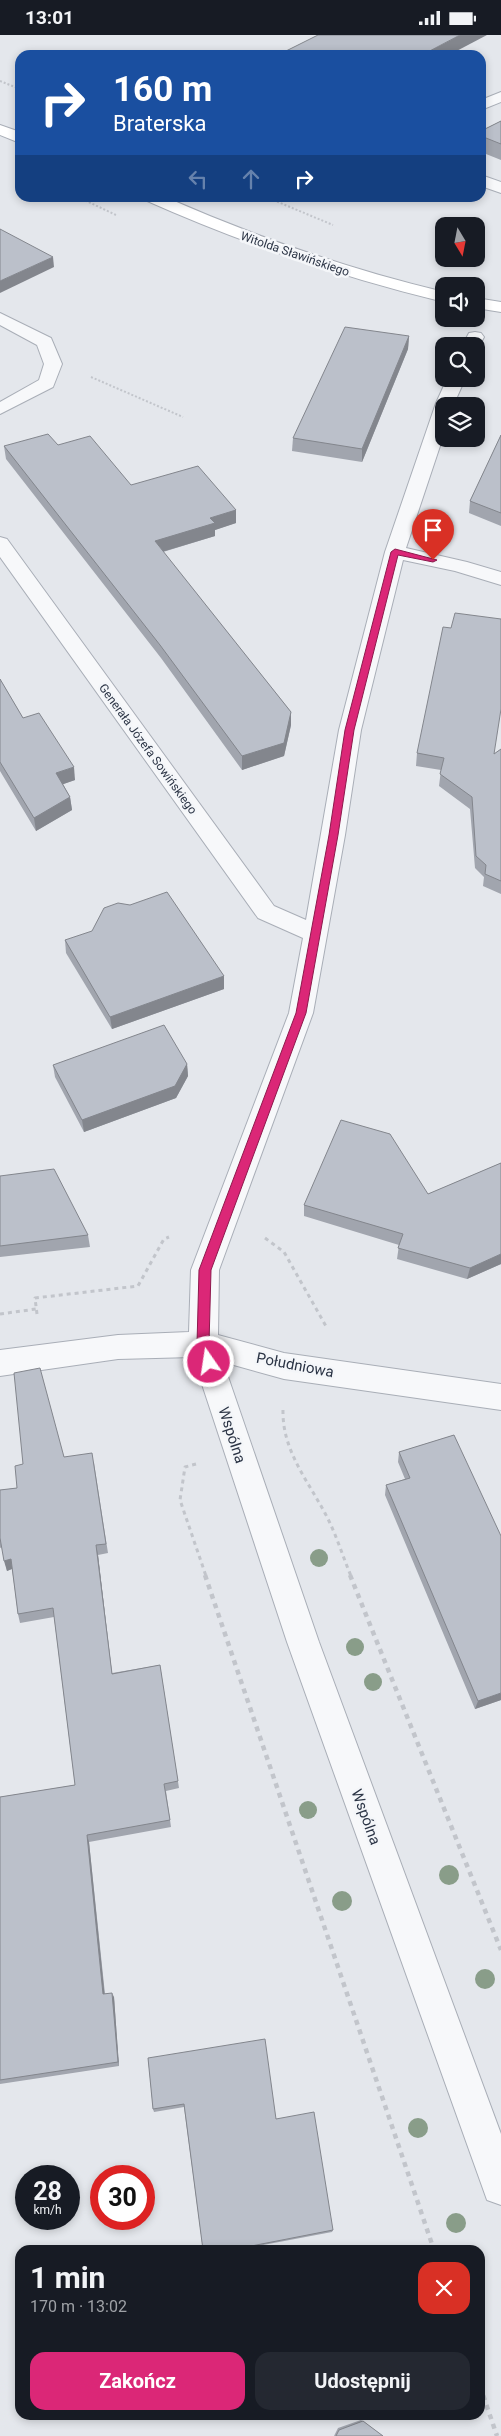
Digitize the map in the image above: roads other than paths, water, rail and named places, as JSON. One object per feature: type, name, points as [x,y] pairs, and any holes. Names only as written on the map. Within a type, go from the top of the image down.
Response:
[{"type":"main road","points":[[0,129],[15,136]]},
{"type":"main road","name":"Witolda Sławińskiego","points":[[162,202],[222,229],[308,260],[435,295]]},
{"type":"main road","points":[[485,304],[501,307]]},
{"type":"street","points":[[486,104],[501,96]]},
{"type":"street","points":[[486,182],[501,188]]},
{"type":"street","points":[[0,318],[45,343],[53,364],[47,383],[0,409]]},
{"type":"street","name":"Wspólna","points":[[452,387],[444,403],[395,552],[350,730],[334,835],[301,1013],[205,1270],[203,1344],[238,1454],[303,1642],[501,2186]]},
{"type":"street","name":"Generała Józefa Sowińskiego","points":[[0,543],[266,912],[315,933]]},
{"type":"street","points":[[395,552],[460,566],[501,579]]},
{"type":"street","name":"Południowa","points":[[0,1363],[118,1347],[203,1344],[284,1365],[501,1397]]}]
